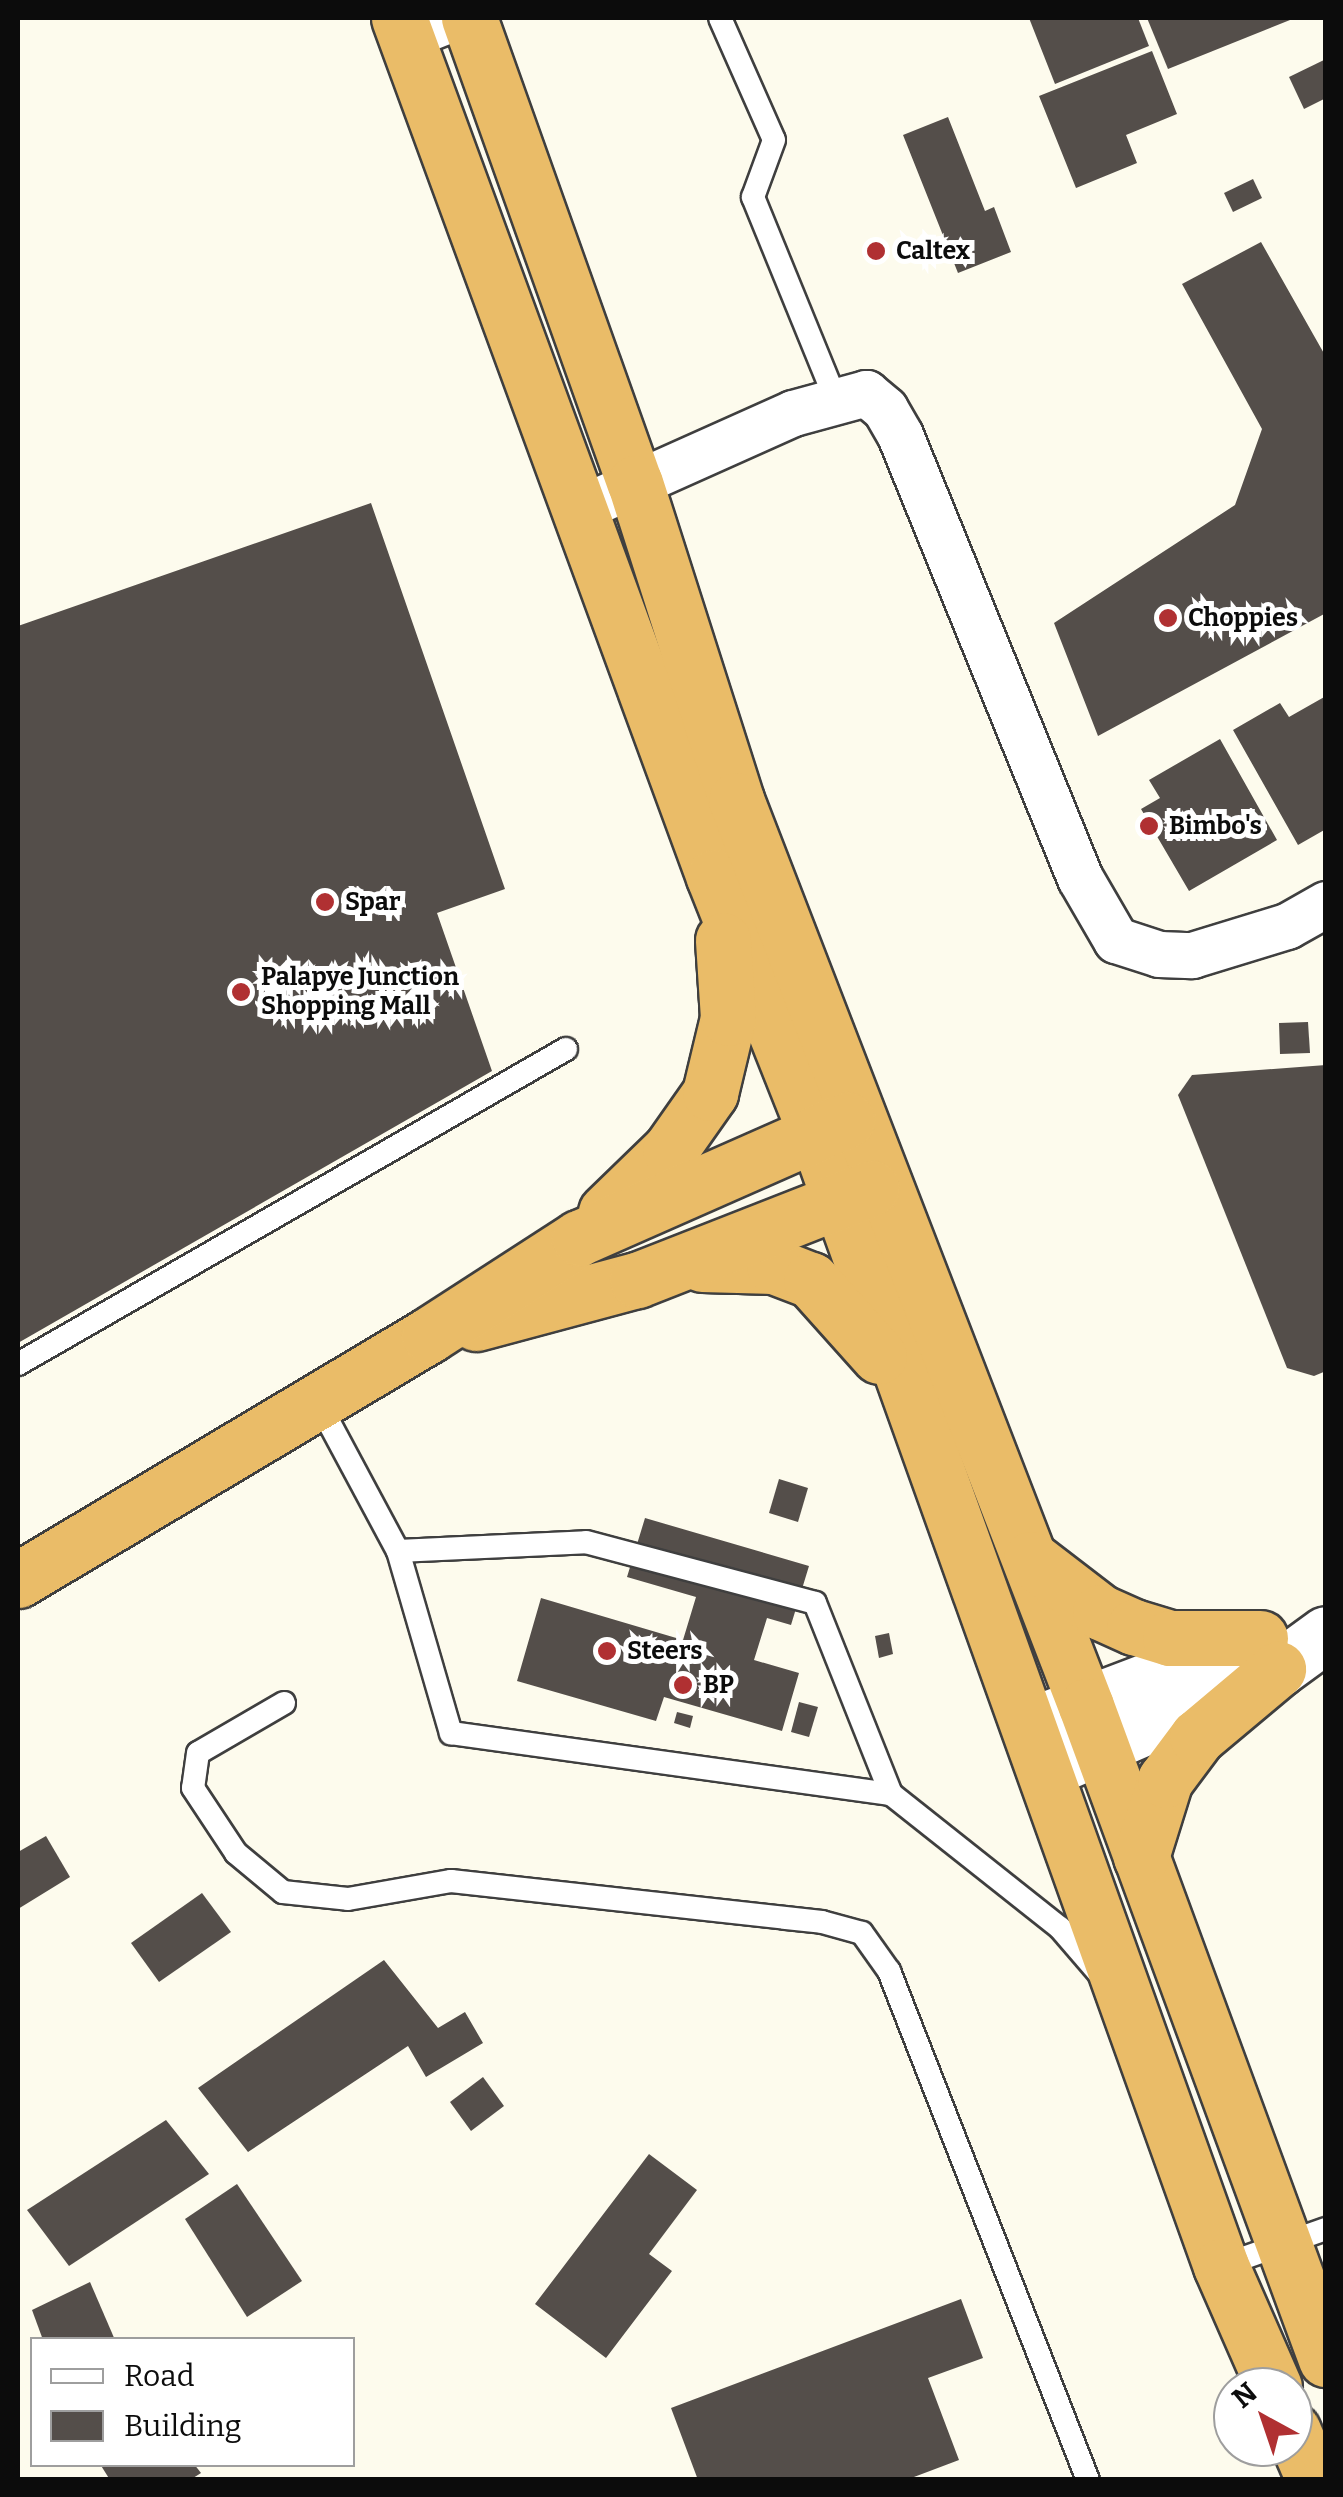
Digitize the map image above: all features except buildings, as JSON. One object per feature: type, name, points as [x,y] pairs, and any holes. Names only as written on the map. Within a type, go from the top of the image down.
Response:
[{"type":"highway","points":[[469,18],[635,484],[835,1125]]},
{"type":"highway","points":[[419,24],[714,877],[835,1125],[1028,1557],[1141,1857],[1304,2237],[1326,2359]]},
{"type":"highway","points":[[579,1238],[670,1150],[710,1093],[728,1018],[714,877]]},
{"type":"highway","points":[[18,1580],[429,1336],[579,1238],[835,1125]]},
{"type":"highway","points":[[429,1336],[676,1265],[862,1192]]},
{"type":"highway","points":[[862,1192],[904,1391],[1039,1748],[1221,2266],[1265,2367]]},
{"type":"highway","points":[[676,1265],[774,1266],[811,1280],[869,1340],[904,1391]]},
{"type":"highway","points":[[1028,1557],[1100,1612],[1134,1626],[1170,1638],[1269,1654]]},
{"type":"highway","points":[[1141,1857],[1165,1780],[1269,1654]]},
{"type":"street","points":[[584,506],[836,400],[866,393],[885,408],[900,435],[1080,878],[1116,940],[1159,954],[1192,955],[1286,926],[1326,904]]},
{"type":"street","points":[[1039,1748],[1326,1631]]},
{"type":"lane","points":[[720,18],[774,140],[753,197],[836,400]]},
{"type":"lane","points":[[18,1364],[566,1049]]},
{"type":"lane","points":[[317,1400],[398,1551],[450,1734],[891,1794]]},
{"type":"lane","points":[[398,1551],[586,1542],[814,1604],[891,1794],[1060,1928],[1136,2016]]},
{"type":"lane","points":[[284,1703],[198,1753],[193,1788],[236,1852],[282,1892],[348,1899],[451,1881],[822,1922],[862,1934],[890,1970],[1088,2480]]},
{"type":"lane","points":[[1221,2266],[1304,2237]]},
{"type":"lane","points":[[1247,2327],[1316,2302]]},
{"type":"place","name":"Caltex","points":[[876,251]]},
{"type":"place","name":"Choppies","points":[[1168,618]]},
{"type":"place","name":"Bimbo's","points":[[1149,826]]},
{"type":"place","name":"Spar","points":[[325,902]]},
{"type":"place","name":"Palapye Junction Shopping Mall","points":[[241,992]]},
{"type":"place","name":"Steers","points":[[607,1651]]},
{"type":"place","name":"BP","points":[[683,1685]]}]
